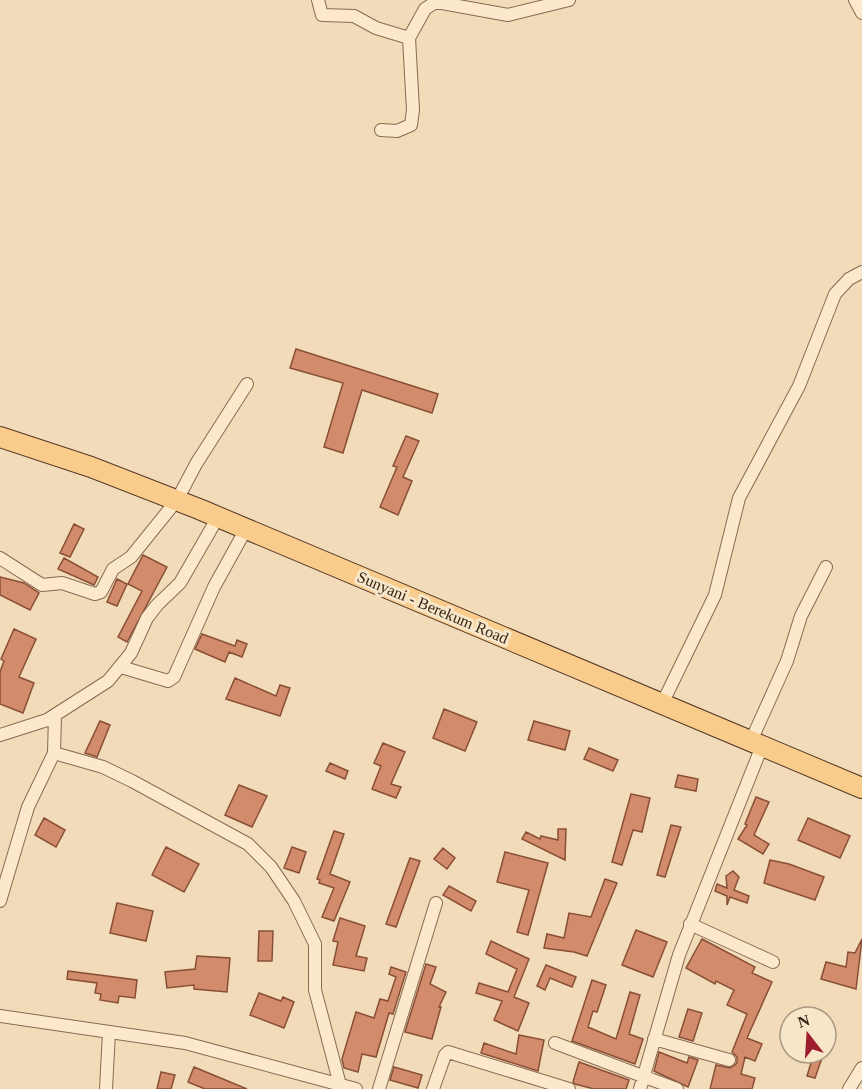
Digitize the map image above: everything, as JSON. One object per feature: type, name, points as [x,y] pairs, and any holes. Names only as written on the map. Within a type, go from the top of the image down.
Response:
[{"type":"main road","name":"Sunyani - Berekum Road","points":[[0,437],[91,467],[177,500],[862,788]]},
{"type":"street","points":[[318,0],[322,15],[354,16],[376,28],[409,38]]},
{"type":"street","points":[[381,130],[397,131],[411,125],[413,110],[409,38],[425,9],[434,3],[508,15],[569,0]]},
{"type":"street","points":[[855,0],[862,13]]},
{"type":"street","points":[[662,704],[715,595],[740,498],[799,386],[835,294],[849,279],[862,272]]},
{"type":"street","points":[[0,558],[42,585],[62,583],[95,594],[101,592],[113,569],[131,557],[177,500],[196,464],[247,384]]},
{"type":"street","points":[[0,735],[55,715],[108,681],[121,667],[147,618],[180,583],[218,517]]},
{"type":"street","points":[[121,667],[168,681],[174,677],[214,587],[246,529]]},
{"type":"street","points":[[642,1083],[690,924],[787,661],[801,616],[826,567]]},
{"type":"street","points":[[0,901],[28,807],[54,753],[55,715]]},
{"type":"street","points":[[54,753],[103,767],[163,797],[248,844],[271,867],[294,901],[315,944],[315,990],[340,1085]]},
{"type":"street","points":[[379,1089],[436,903]]},
{"type":"street","points":[[690,924],[773,962]]},
{"type":"street","points":[[0,1016],[185,1043],[356,1089]]},
{"type":"street","points":[[106,1089],[108,1032]]},
{"type":"street","points":[[654,1039],[729,1060]]},
{"type":"street","points":[[555,1043],[642,1083],[677,1089]]},
{"type":"street","points":[[433,1089],[444,1055],[448,1052],[568,1089]]},
{"type":"street","points":[[849,1089],[862,1068]]},
{"type":"building","points":[[296,349],[438,394],[432,413],[362,390],[343,453],[324,447],[343,383],[290,368]]},
{"type":"building","points":[[406,436],[419,441],[403,477],[412,481],[398,515],[380,507],[397,467],[393,466]]},
{"type":"building","points":[[74,524],[84,529],[70,557],[60,553]]},
{"type":"building","points":[[143,555],[167,567],[127,642],[118,637],[142,591],[128,584]]},
{"type":"building","points":[[64,558],[98,577],[94,585],[58,569]]},
{"type":"building","points":[[0,577],[24,583],[39,593],[30,610],[0,595]]},
{"type":"building","points":[[117,579],[127,584],[117,606],[107,602]]},
{"type":"building","points":[[14,629],[36,639],[19,677],[34,683],[23,713],[0,704],[0,672],[4,661],[1,659]]},
{"type":"building","points":[[202,634],[235,646],[237,640],[247,644],[242,657],[229,652],[225,662],[195,649]]},
{"type":"building","points":[[235,678],[276,696],[280,685],[290,688],[280,716],[226,699]]},
{"type":"building","points":[[444,709],[477,722],[465,751],[433,738]]},
{"type":"building","points":[[100,721],[110,725],[97,757],[85,753]]},
{"type":"building","points":[[534,721],[570,731],[565,750],[528,740]]},
{"type":"building","points":[[383,743],[405,752],[391,784],[401,787],[396,798],[372,789],[381,766],[374,763]]},
{"type":"building","points":[[589,748],[618,760],[613,771],[584,759]]},
{"type":"building","points":[[330,763],[348,771],[345,779],[326,771]]},
{"type":"building","points":[[678,775],[698,779],[696,791],[675,787]]},
{"type":"building","points":[[239,785],[267,796],[252,827],[225,815]]},
{"type":"building","points":[[631,794],[650,798],[642,832],[633,830],[622,865],[612,862]]},
{"type":"building","points":[[756,797],[769,802],[754,835],[769,844],[763,854],[738,839],[747,825],[745,824]]},
{"type":"building","points":[[44,818],[65,830],[56,847],[35,835]]},
{"type":"building","points":[[808,818],[850,836],[840,858],[798,840]]},
{"type":"building","points":[[671,825],[681,827],[665,877],[657,875]]},
{"type":"building","points":[[558,829],[566,829],[565,860],[522,839],[526,832],[540,839],[541,836],[558,840]]},
{"type":"building","points":[[334,831],[344,834],[330,874],[350,882],[334,921],[322,917],[334,888],[319,883],[320,880],[317,879]]},
{"type":"building","points":[[166,847],[199,864],[184,892],[152,875]]},
{"type":"building","points":[[292,847],[306,852],[299,873],[284,868]]},
{"type":"building","points":[[443,848],[455,858],[447,869],[434,859]]},
{"type":"building","points":[[505,852],[548,863],[528,935],[517,932],[529,890],[497,882]]},
{"type":"building","points":[[410,858],[420,861],[396,927],[386,924]]},
{"type":"building","points":[[770,860],[789,864],[824,877],[815,900],[764,883]]},
{"type":"building","points":[[733,871],[739,877],[734,890],[749,896],[747,903],[730,897],[727,905],[727,896],[715,891],[717,884],[727,888],[726,876]]},
{"type":"building","points":[[605,879],[617,883],[587,956],[544,948],[547,934],[564,938],[569,913],[591,917]]},
{"type":"building","points":[[449,886],[476,901],[471,911],[443,895]]},
{"type":"building","points":[[117,903],[153,911],[146,941],[110,933]]},
{"type":"building","points":[[340,918],[365,926],[356,956],[367,958],[364,971],[333,965],[338,942],[333,941]]},
{"type":"building","points":[[636,930],[667,942],[653,977],[622,965]]},
{"type":"building","points":[[259,931],[273,931],[272,961],[258,961]]},
{"type":"building","points":[[702,939],[755,967],[752,973],[772,982],[747,1038],[762,1044],[755,1061],[745,1057],[741,1074],[755,1078],[752,1089],[710,1089],[716,1065],[730,1068],[737,1063],[737,1057],[732,1052],[747,1014],[727,1005],[734,990],[716,981],[715,984],[686,968]]},
{"type":"building","points":[[862,939],[856,989],[821,979],[826,962],[846,967],[848,952],[855,953]]},
{"type":"building","points":[[491,941],[529,959],[514,997],[529,1003],[518,1031],[494,1020],[502,1001],[476,993],[479,983],[508,992],[517,969],[486,954]]},
{"type":"building","points":[[197,956],[230,958],[227,992],[194,989],[194,985],[167,988],[165,972],[195,969]]},
{"type":"building","points":[[426,964],[436,967],[430,984],[446,992],[439,1007],[441,1007],[432,1039],[405,1032]]},
{"type":"building","points":[[546,965],[576,977],[572,987],[550,978],[545,990],[537,986]]},
{"type":"building","points":[[391,967],[406,972],[393,1014],[389,1013],[376,1057],[362,1054],[358,1072],[344,1068],[342,1059],[356,1012],[374,1018],[380,999],[388,1001],[396,977],[389,974]]},
{"type":"building","points":[[68,971],[137,980],[135,998],[119,996],[118,1003],[100,1000],[101,994],[95,993],[97,983],[67,979]]},
{"type":"building","points":[[592,980],[606,985],[597,1012],[593,1011],[588,1027],[616,1039],[630,992],[640,995],[629,1034],[643,1039],[635,1064],[572,1041]]},
{"type":"building","points":[[259,993],[281,1001],[283,997],[294,1002],[284,1028],[250,1015]]},
{"type":"building","points":[[688,1009],[702,1013],[693,1041],[679,1037]]},
{"type":"building","points":[[519,1035],[544,1040],[538,1071],[481,1053],[484,1043],[516,1054]]},
{"type":"building","points":[[659,1052],[687,1063],[689,1057],[698,1060],[688,1087],[654,1071]]},
{"type":"building","points":[[579,1062],[629,1080],[626,1089],[594,1089],[575,1084],[573,1082]]},
{"type":"building","points":[[810,1065],[820,1065],[815,1078],[807,1076]]},
{"type":"building","points":[[194,1067],[247,1089],[205,1089],[188,1082]]},
{"type":"building","points":[[394,1067],[422,1075],[418,1088],[390,1080]]},
{"type":"building","points":[[161,1072],[175,1075],[171,1089],[157,1089]]}]
